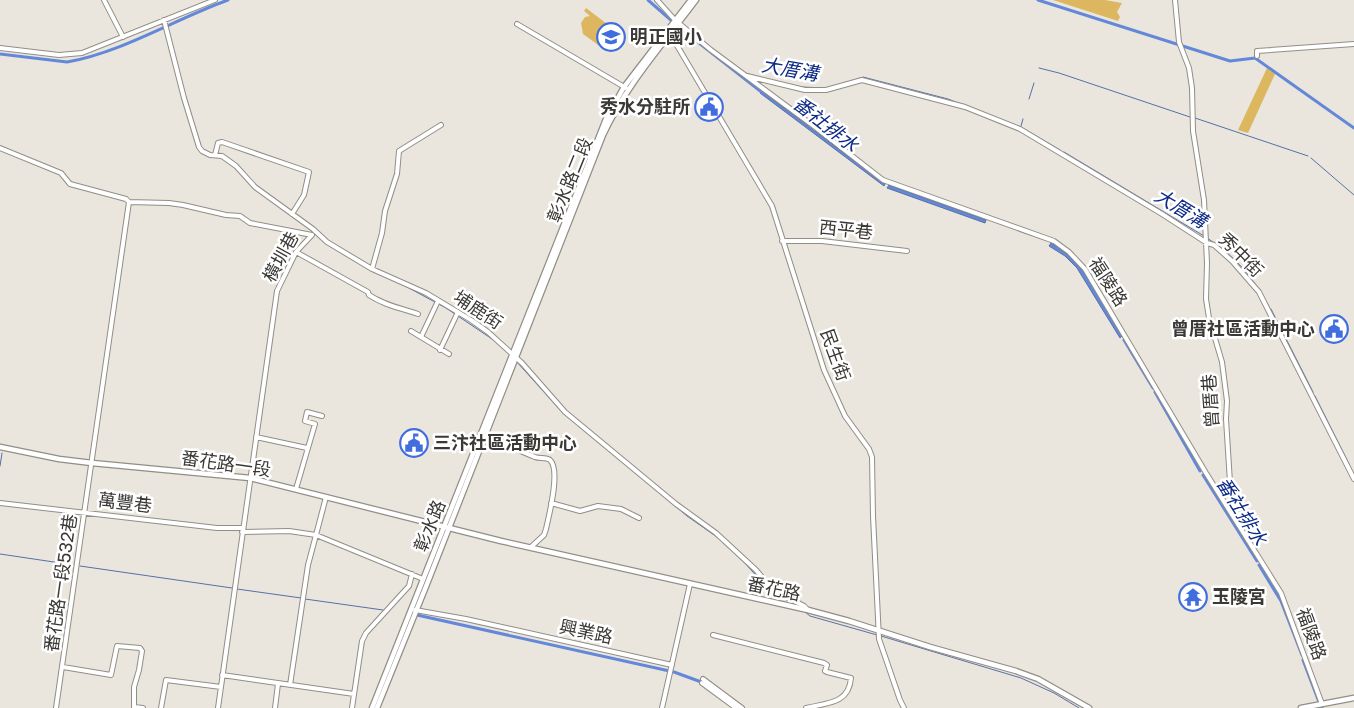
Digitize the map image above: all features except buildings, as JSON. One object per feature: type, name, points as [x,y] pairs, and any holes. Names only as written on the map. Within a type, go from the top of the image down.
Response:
[{"type":"main road","name":"彰水路二段","points":[[676,23],[691,0]]},
{"type":"main road","name":"彰水路二段","points":[[514,356],[581,184],[613,113],[626,88],[696,0]]},
{"type":"main road","name":"彰水路","points":[[372,708],[414,610],[423,579],[486,433],[514,356]]},
{"type":"main road","name":"彰水路","points":[[377,708],[514,356]]},
{"type":"main road","name":"番花路一段","points":[[0,448],[92,463],[250,478],[446,527]]},
{"type":"main road","name":"番花路","points":[[446,527],[849,621],[1016,671],[1038,679],[1089,708]]},
{"type":"main road","points":[[1301,708],[1354,698]]},
{"type":"street","points":[[104,0],[123,37]]},
{"type":"street","points":[[0,48],[58,55],[82,53],[215,0]]},
{"type":"street","name":"福陵路","points":[[657,0],[676,23],[744,76],[888,182],[1054,241],[1076,258],[1085,269],[1131,344],[1158,394],[1281,593],[1322,704]]},
{"type":"street","name":"秀中街","points":[[1175,0],[1179,42],[1189,68],[1192,88],[1193,131],[1204,200],[1206,240],[1232,261],[1259,292],[1354,480]]},
{"type":"street","name":"埔鹿街","points":[[164,20],[184,98],[199,147],[202,151],[210,155],[222,156],[236,166],[255,188],[313,228],[327,242],[372,268],[407,284],[458,312],[488,332],[522,363],[565,412],[676,504],[716,533],[756,570],[773,590],[808,610]]},
{"type":"street","points":[[517,24],[626,88]]},
{"type":"street","name":"民生街","points":[[669,32],[772,206],[824,370],[845,416],[869,449],[872,457],[879,639],[904,708]]},
{"type":"street","points":[[1257,56],[1257,51],[1354,44]]},
{"type":"street","points":[[744,76],[805,90],[826,90],[862,80],[965,107],[1020,128],[1206,240]]},
{"type":"street","points":[[372,268],[382,233],[385,212],[397,174],[399,151],[441,125]]},
{"type":"street","points":[[215,155],[218,143],[222,142],[309,172],[304,194],[292,214]]},
{"type":"street","name":"橫圳巷","points":[[0,148],[61,173],[70,184],[126,199],[129,202],[182,205],[226,215],[240,216],[250,223],[312,235],[296,252],[277,291],[242,530]]},
{"type":"street","points":[[885,188],[888,182]]},
{"type":"street","points":[[92,463],[129,202]]},
{"type":"street","name":"曾厝巷","points":[[1206,240],[1208,313],[1222,362],[1227,401],[1226,419],[1232,516]]},
{"type":"street","name":"西平巷","points":[[782,241],[822,241],[907,252]]},
{"type":"street","points":[[296,252],[352,282],[368,292],[368,295],[386,305],[418,314]]},
{"type":"street","points":[[421,337],[438,301]]},
{"type":"street","points":[[440,350],[458,312]]},
{"type":"street","points":[[412,331],[449,354]]},
{"type":"street","points":[[296,489],[315,424],[305,422],[307,412],[322,416]]},
{"type":"street","points":[[486,433],[512,448],[550,461],[555,478],[551,503],[544,535],[532,548]]},
{"type":"street","points":[[256,436],[307,448]]},
{"type":"street","name":"番花路一段532巷","points":[[56,708],[92,463]]},
{"type":"street","points":[[290,685],[308,566],[326,496]]},
{"type":"street","name":"萬豐巷","points":[[0,503],[217,528],[289,531],[316,535],[423,579]]},
{"type":"street","points":[[551,503],[582,511],[592,506],[598,506],[621,510],[639,518]]},
{"type":"street","points":[[218,708],[242,530]]},
{"type":"street","points":[[352,708],[362,641],[366,633],[408,586],[412,574]]},
{"type":"street","points":[[662,708],[690,584]]},
{"type":"street","name":"興業路","points":[[414,610],[466,619],[672,665]]},
{"type":"street","points":[[713,635],[824,662],[827,665],[825,671],[852,678],[846,693],[841,699],[806,708]]},
{"type":"street","points":[[62,667],[111,675],[117,646],[140,648],[142,651],[134,691],[134,707],[143,708]]},
{"type":"street","points":[[222,675],[354,694]]},
{"type":"street","points":[[161,708],[166,680],[221,687]]},
{"type":"street","points":[[736,708],[703,681],[742,708]]},
{"type":"street","points":[[275,708],[278,684]]},
{"type":"shaded area","points":[[1053,0],[1105,0],[1122,3],[1117,12],[1120,17],[1118,21]]},
{"type":"shaded area","points":[[586,8],[623,36],[621,39],[616,35],[612,46],[601,47],[583,34],[581,23],[585,17],[590,16],[584,11]]},
{"type":"shaded area","points":[[1267,68],[1275,74],[1248,133],[1238,130]]},
{"type":"water","points":[[763,92],[885,184],[884,186],[760,93]]},
{"type":"water","points":[[889,185],[986,220],[985,223],[887,188]]},
{"type":"water","points":[[1051,243],[1074,261],[1092,284],[1123,335],[1120,338],[1077,268],[1065,256],[1049,246]]},
{"type":"waterway","points":[[0,54],[67,62],[129,43],[228,0]]},
{"type":"waterway","name":"番社排水","points":[[648,0],[680,28],[764,94]]},
{"type":"waterway","points":[[1038,0],[1230,61],[1255,58],[1354,128]]},
{"type":"waterway","points":[[1039,68],[1190,117]]},
{"type":"waterway","name":"大厝溝","points":[[745,73],[767,79]]},
{"type":"waterway","name":"大厝溝","points":[[863,77],[948,99],[1018,126]]},
{"type":"waterway","name":"大厝溝","points":[[842,84],[860,78]]},
{"type":"waterway","points":[[1029,99],[1034,83]]},
{"type":"waterway","name":"大厝溝","points":[[800,87],[829,88]]},
{"type":"waterway","points":[[1195,118],[1308,156]]},
{"type":"waterway","points":[[1021,126],[1023,119]]},
{"type":"waterway","name":"大厝溝","points":[[1021,127],[1060,150]]},
{"type":"waterway","name":"大厝溝","points":[[1064,152],[1204,236]]},
{"type":"waterway","points":[[1311,158],[1354,195]]},
{"type":"waterway","name":"大厝溝","points":[[1207,238],[1226,251],[1242,267],[1268,305]]},
{"type":"waterway","points":[[396,281],[446,308],[495,341]]},
{"type":"waterway","name":"大厝溝","points":[[1271,309],[1313,392]]},
{"type":"waterway","name":"番社排水","points":[[1124,340],[1153,388]]},
{"type":"waterway","points":[[516,361],[563,413],[604,447]]},
{"type":"waterway","name":"番社排水","points":[[1155,392],[1200,471]]},
{"type":"waterway","name":"大厝溝","points":[[1315,396],[1349,464]]},
{"type":"waterway","points":[[0,466],[2,453]]},
{"type":"waterway","name":"大厝溝","points":[[1351,469],[1354,474]]},
{"type":"waterway","name":"番社排水","points":[[1203,475],[1257,561]]},
{"type":"waterway","points":[[655,489],[687,516],[717,537],[744,562],[768,589],[796,605]]},
{"type":"waterway","points":[[0,554],[74,565]]},
{"type":"waterway","name":"番社排水","points":[[1259,565],[1281,601],[1302,655]]},
{"type":"waterway","points":[[80,566],[232,588]]},
{"type":"waterway","points":[[237,589],[301,598]]},
{"type":"waterway","points":[[305,599],[383,610]]},
{"type":"waterway","points":[[805,612],[810,616],[877,635]]},
{"type":"waterway","points":[[417,615],[674,672],[704,683]]},
{"type":"waterway","points":[[881,636],[1021,678],[1054,693],[1079,708]]},
{"type":"waterway","name":"番社排水","points":[[1303,660],[1319,702]]},
{"type":"place","name":"明正國小","points":[[611,37]]},
{"type":"place","name":"秀水分駐所","points":[[709,107]]},
{"type":"place","name":"曾厝社區活動中心","points":[[1334,329]]},
{"type":"place","name":"三汴社區活動中心","points":[[414,443]]},
{"type":"place","name":"玉陵宮","points":[[1193,597]]}]
